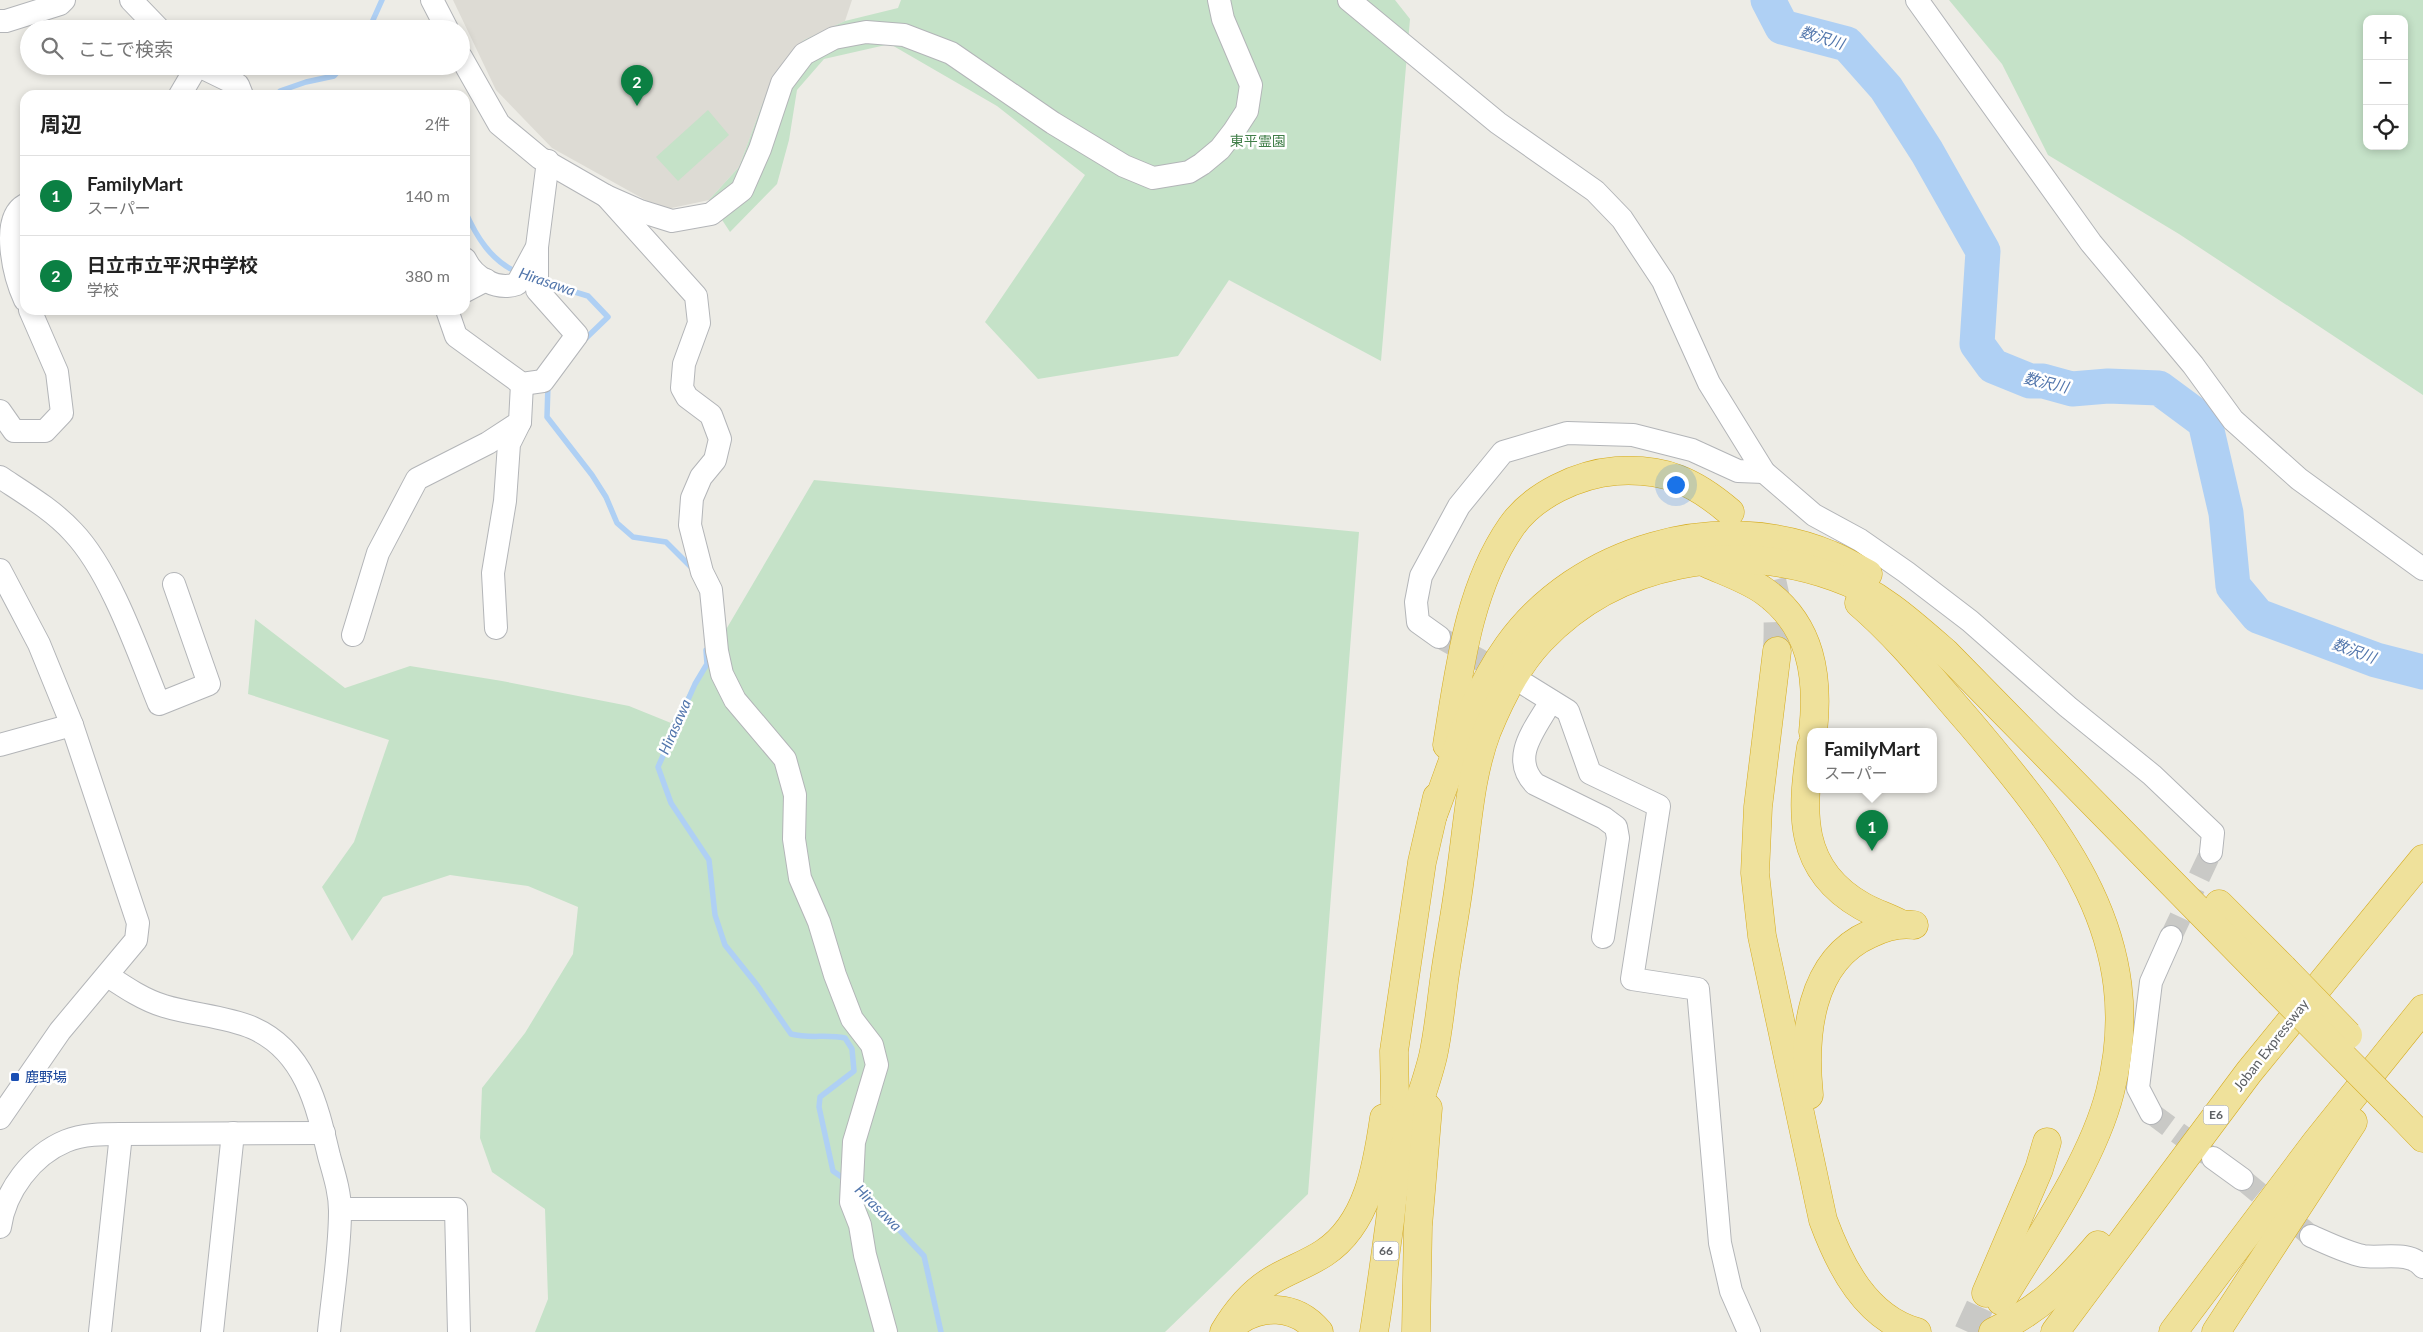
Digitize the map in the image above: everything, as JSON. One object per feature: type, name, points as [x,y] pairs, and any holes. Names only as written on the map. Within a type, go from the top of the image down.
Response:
[{"type":"highway","points":[[1225,1332],[1249,1298],[1263,1286],[1324,1253],[1335,1244],[1352,1225],[1367,1197],[1379,1152],[1422,862],[1433,815],[1458,681],[1480,590],[1512,526],[1543,497],[1561,487],[1602,472],[1647,471],[1671,476],[1710,494],[1730,512]]},
{"type":"highway","points":[[1433,815],[1482,688],[1508,645],[1528,621],[1575,581],[1605,564],[1659,543],[1713,536],[1770,539],[1799,544],[1831,555],[1886,584],[1946,630],[2276,975]]},
{"type":"highway","points":[[1416,1332],[1418,1226],[1433,1057],[1462,868],[1474,772],[1488,731],[1501,700],[1519,668],[1540,641],[1572,612],[1609,589],[1647,572],[1700,560],[1726,558],[1774,562],[1836,577],[1877,599],[1908,620],[1946,653],[2408,1105],[2423,1138]]},
{"type":"highway","points":[[1700,560],[1764,590],[1792,616],[1804,640],[1812,666],[1815,695],[1813,728]]},
{"type":"highway","points":[[1807,570],[1852,598],[1892,634],[2030,795],[2071,856],[2087,887],[2109,941],[2115,968],[2120,1022],[2114,1073],[2104,1112],[2079,1169],[1993,1297],[2040,1169],[2047,1142]]},
{"type":"highway","points":[[1776,651],[1758,807],[1755,872],[1762,936],[1823,1220],[1836,1254],[1861,1293],[1894,1321],[1917,1332]]},
{"type":"highway","points":[[1807,785],[1804,813],[1810,843],[1820,868],[1838,889],[1863,906],[1908,924],[1854,941],[1829,970],[1814,997],[1808,1037],[1807,1076],[1814,1139],[1810,1160]]},
{"type":"highway","name":"Joban Expressway","points":[[2055,1332],[2249,1072],[2384,904],[2423,859]]},
{"type":"highway","points":[[1993,1332],[2038,1306],[2062,1287],[2122,1218],[2221,1090],[2285,1012],[2347,950]]},
{"type":"highway","points":[[2173,1332],[2311,1149],[2423,1009]]},
{"type":"highway","points":[[2216,1332],[2334,1150],[2423,1020]]},
{"type":"highway","points":[[1394,1051],[1397,1170]]},
{"type":"highway","points":[[1397,1170],[1433,1057]]},
{"type":"highway","name":"66","points":[[1374,1332],[1397,1170]]},
{"type":"highway","points":[[1225,1332],[1252,1312],[1266,1309],[1282,1309],[1299,1316],[1319,1332]]},
{"type":"street","points":[[0,21],[51,7],[64,0]]},
{"type":"street","points":[[131,0],[150,20]]},
{"type":"street","points":[[432,0],[442,20]]},
{"type":"street","points":[[470,73],[499,124],[540,158],[606,196],[640,211],[672,220],[711,214],[742,190],[760,149],[782,83],[804,54],[834,38],[866,32],[904,35],[951,53],[1053,123],[1124,166],[1153,178],[1177,175],[1202,164],[1220,149],[1247,111],[1251,85],[1223,19],[1218,0]]},
{"type":"street","points":[[1349,0],[1498,123],[1595,191],[1622,219],[1662,281],[1709,383],[1764,472],[1814,515],[1860,540],[1906,572],[2000,646],[2068,707],[2152,775],[2213,833],[2211,852]]},
{"type":"street","points":[[1917,0],[2092,244],[2193,365],[2233,420],[2299,479],[2423,569]]},
{"type":"street","points":[[183,90],[192,75]]},
{"type":"street","points":[[217,75],[238,85],[240,90]]},
{"type":"street","points":[[449,315],[456,336],[522,384],[543,381],[576,335],[531,272],[548,161]]},
{"type":"street","points":[[606,196],[696,296],[699,323],[684,364],[682,388],[687,398],[711,415],[720,439],[715,460],[701,477],[692,498],[690,525],[702,572],[710,590],[717,651],[722,674],[735,700],[785,759],[795,795],[794,839],[800,878],[818,922],[852,1019],[872,1045],[877,1065],[854,1142],[852,1202],[860,1225],[865,1255],[886,1332]]},
{"type":"street","points":[[20,206],[17,208],[7,225],[11,268],[20,289]]},
{"type":"street","points":[[470,268],[486,280],[498,286],[507,287],[531,272]]},
{"type":"street","points":[[470,288],[486,280]]},
{"type":"street","points":[[0,410],[14,432],[45,431],[62,413],[58,372],[32,315]]},
{"type":"street","points":[[496,628],[493,574],[505,501],[510,444],[520,422],[522,384]]},
{"type":"street","points":[[353,635],[378,552],[417,479],[488,443],[520,422]]},
{"type":"street","points":[[1439,637],[1418,622],[1416,602],[1421,576],[1459,506],[1503,452],[1567,433],[1633,435],[1692,450],[1738,471],[1764,472]]},
{"type":"street","points":[[0,477],[73,531],[101,570],[159,704],[209,684],[174,584]]},
{"type":"street","points":[[0,570],[39,644],[72,725],[138,923],[136,940],[108,976],[60,1031],[0,1118]]},
{"type":"street","points":[[1526,685],[1568,711],[1590,773],[1658,806],[1632,978],[1698,989],[1720,1243],[1731,1291],[1749,1332]]},
{"type":"street","points":[[1551,701],[1524,754],[1524,766],[1527,776],[1535,784],[1604,818],[1616,826],[1618,838],[1604,937]]},
{"type":"street","points":[[0,744],[72,725]]},
{"type":"street","points":[[2151,1113],[2138,1088],[2151,982],[2171,936]]},
{"type":"street","points":[[108,976],[144,999],[165,1006],[230,1020],[253,1028],[272,1040],[292,1057],[306,1078],[324,1133],[340,1209],[330,1332]]},
{"type":"street","points":[[212,1332],[233,1133]]},
{"type":"street","points":[[0,1227],[2,1213],[10,1192],[25,1172],[46,1153],[66,1140],[93,1135],[121,1134],[324,1133]]},
{"type":"street","points":[[100,1332],[121,1134]]},
{"type":"street","points":[[2213,1158],[2242,1179]]},
{"type":"street","points":[[340,1209],[456,1209],[459,1332]]},
{"type":"street","points":[[2311,1236],[2364,1256],[2391,1255],[2419,1262],[2423,1267]]},
{"type":"shaded area","points":[[453,0],[852,0],[845,21],[804,40],[772,78],[739,167],[709,200],[667,209],[649,202],[552,148],[496,90],[470,36],[470,20],[463,20]]},
{"type":"green space","name":"東平霊園","points":[[901,0],[1395,0],[1410,19],[1381,361],[1229,280],[1178,356],[1038,379],[985,322],[1085,175],[997,106],[890,44],[824,59],[797,90],[789,140],[777,184],[730,232],[709,200],[739,167],[772,78],[804,40],[845,21],[898,8]]},
{"type":"green space","points":[[1949,0],[2423,0],[2423,395],[2179,234],[2048,155],[2002,64]]},
{"type":"green space","points":[[708,110],[729,135],[678,181],[656,157]]},
{"type":"green space","points":[[814,480],[1359,532],[1308,1194],[1165,1332],[535,1332],[548,1299],[545,1209],[492,1172],[480,1138],[482,1088],[525,1033],[573,954],[578,907],[528,886],[450,875],[383,897],[352,941],[322,887],[354,842],[389,740],[248,694],[255,619],[345,688],[410,666],[502,681],[629,706],[671,723]]},
{"type":"waterway","name":"Hirasawa","points":[[373,20],[382,0]]},
{"type":"waterway","name":"数沢川","points":[[1768,0],[1782,27],[1847,44],[1886,88],[1927,152],[1983,251],[1977,344],[1993,366],[2030,381],[2043,381],[2072,389],[2108,386],[2159,388],[2205,422],[2226,513],[2233,586],[2258,616],[2376,660],[2423,672]]},
{"type":"waterway","name":"Hirasawa","points":[[283,90],[335,75]]},
{"type":"waterway","name":"Hirasawa","points":[[470,222],[485,247],[499,261],[517,272]]},
{"type":"waterway","name":"Hirasawa","points":[[542,282],[588,296],[608,317],[582,342]]},
{"type":"waterway","name":"Hirasawa","points":[[548,384],[547,417],[592,475],[606,497],[617,523],[633,537],[666,542],[692,568]]},
{"type":"waterway","name":"Hirasawa","points":[[706,650],[707,664],[695,684],[658,767],[671,803],[709,860],[715,915],[725,945],[757,985],[791,1034],[845,1038],[852,1049],[854,1071],[820,1097],[819,1107],[833,1171],[846,1180]]},
{"type":"waterway","name":"Hirasawa","points":[[859,1187],[924,1256],[941,1332]]},
{"type":"tunnel","points":[[1754,543],[1768,568],[1775,595],[1778,623],[1777,651]]},
{"type":"tunnel","points":[[1439,637],[1509,676]]},
{"type":"tunnel","points":[[2171,937],[2211,852]]},
{"type":"tunnel","points":[[2151,1113],[2208,1155]]},
{"type":"tunnel","points":[[2242,1179],[2311,1236]]},
{"type":"tunnel","points":[[1968,1332],[1986,1293]]},
{"type":"place","name":"日立市立平沢中学校","points":[[637,106]]},
{"type":"place","name":"FamilyMart","points":[[1872,851]]},
{"type":"place","name":"鹿野場","points":[[15,1077]]}]
